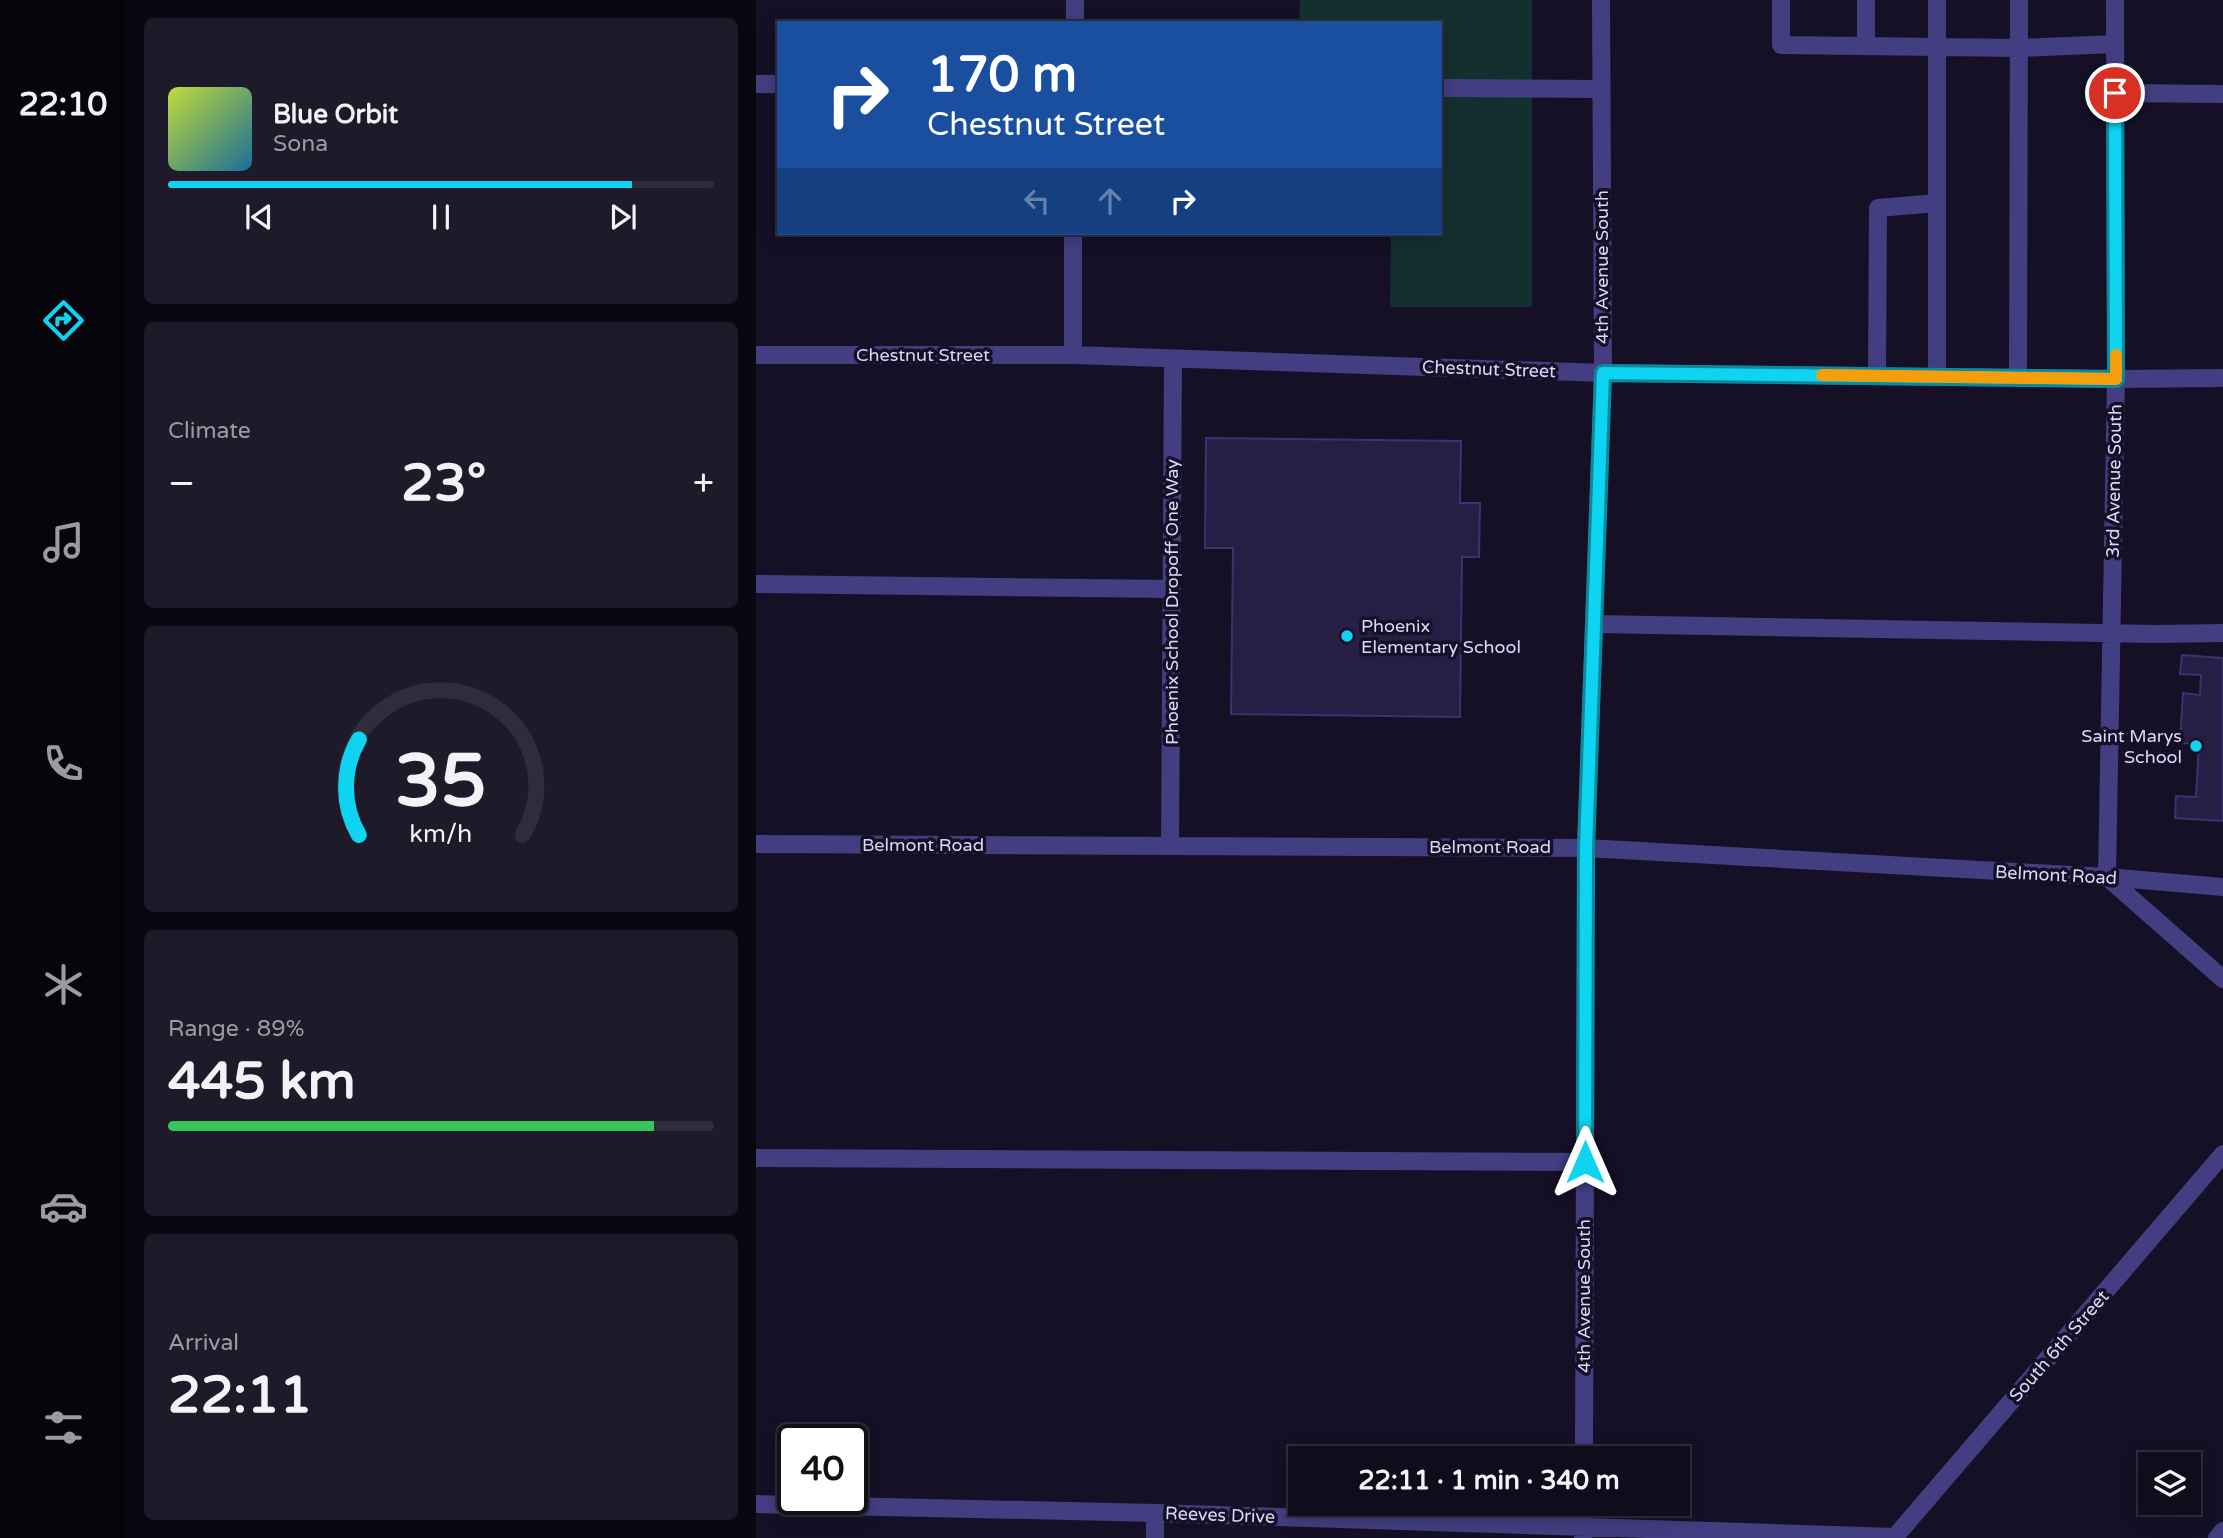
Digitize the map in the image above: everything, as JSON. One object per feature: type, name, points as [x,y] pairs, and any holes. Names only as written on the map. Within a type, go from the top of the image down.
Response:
[{"type":"street","points":[[1075,0],[1075,21]]},
{"type":"street","name":"4th Avenue South","points":[[1584,1446],[1586,848],[1603,373],[1601,0]]},
{"type":"street","points":[[1782,0],[1782,45],[2019,48],[2115,44]]},
{"type":"street","points":[[1866,0],[1866,46]]},
{"type":"street","points":[[1937,0],[1937,377]]},
{"type":"street","points":[[2018,378],[2019,0]]},
{"type":"street","name":"3rd Avenue South","points":[[2107,877],[2116,379],[2115,0]]},
{"type":"street","points":[[756,84],[777,84]]},
{"type":"street","points":[[1442,88],[1601,89]]},
{"type":"street","points":[[2115,93],[2223,94]]},
{"type":"street","points":[[1877,376],[1878,208],[1937,203]]},
{"type":"street","points":[[1073,235],[1073,355]]},
{"type":"street","name":"Chestnut Street","points":[[756,355],[1073,355],[1603,373],[2223,378]]},
{"type":"street","name":"Phoenix School Dropoff One Way","points":[[1170,846],[1173,359]]},
{"type":"street","points":[[756,584],[1171,589]]},
{"type":"street","points":[[1594,624],[2110,634],[2223,633]]},
{"type":"street","name":"Belmont Road","points":[[756,844],[1586,848],[2107,877],[2223,887]]},
{"type":"street","points":[[2107,877],[2223,979]]},
{"type":"street","name":"South 6th Street","points":[[1894,1538],[2223,1154]]},
{"type":"street","points":[[756,1158],[1585,1162]]},
{"type":"street","name":"Reeves Drive","points":[[756,1504],[1155,1513],[1583,1532],[1894,1538]]},
{"type":"street","points":[[1155,1513],[1155,1538]]},
{"type":"street","points":[[2217,1538],[2223,1531]]},
{"type":"green space","points":[[1300,0],[1532,0],[1532,307],[1390,307],[1391,235],[1442,235],[1442,21],[1299,21]]},
{"type":"building","name":"Phoenix Elementary School","points":[[1206,438],[1461,441],[1460,503],[1480,503],[1479,557],[1462,557],[1460,717],[1231,714],[1233,548],[1205,548]]},
{"type":"building","points":[[2182,655],[2223,658],[2223,821],[2175,818],[2176,796],[2196,797],[2199,744],[2180,743],[2183,693],[2200,695],[2201,675],[2180,674]]},
{"type":"slow traffic","points":[[1822,375],[2116,379],[2116,355]]},
{"type":"place","name":"Phoenix Elementary School","points":[[1347,636]]},
{"type":"place","name":"Saint Marys School","points":[[2196,746]]},
{"type":"route","points":[[1585,1162],[1586,848],[1603,373],[2116,379],[2115,93]]}]
